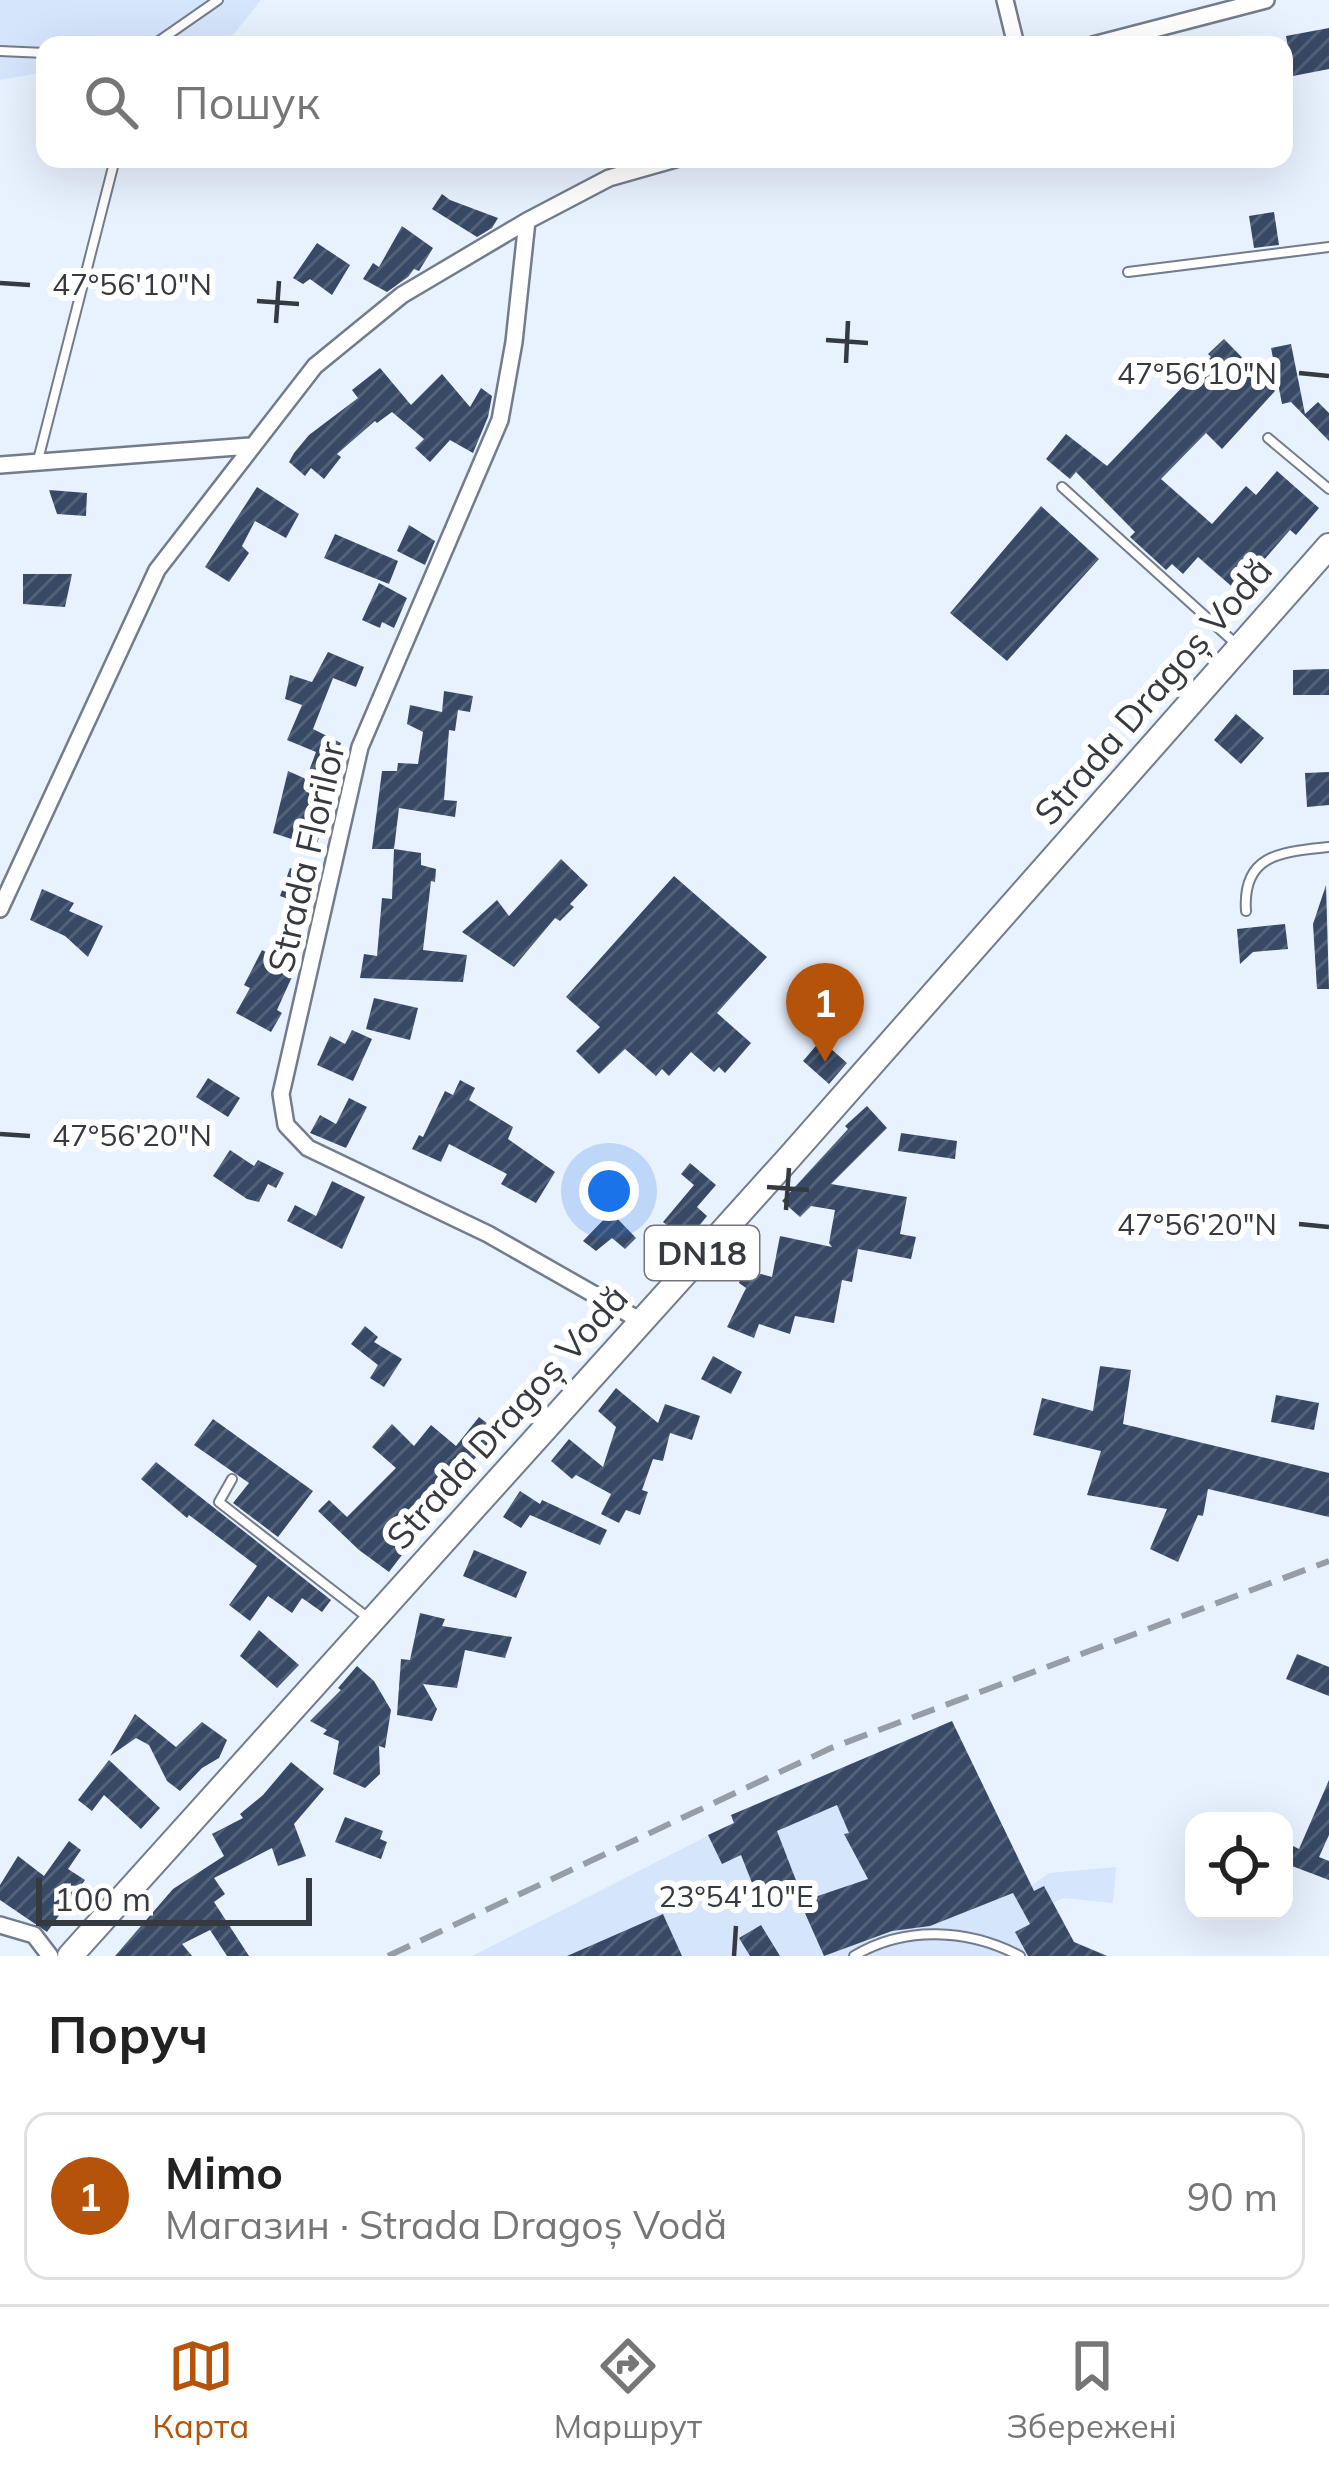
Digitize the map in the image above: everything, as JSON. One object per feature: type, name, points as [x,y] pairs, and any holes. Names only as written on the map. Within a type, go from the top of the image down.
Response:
[{"type":"main road","name":"Strada Dragoș Vodă","points":[[70,1956],[1329,546]]},
{"type":"street","points":[[1005,0],[1014,36]]},
{"type":"street","points":[[1128,36],[1266,0]]},
{"type":"street","points":[[0,909],[157,570],[314,366],[402,295],[609,178],[644,168]]},
{"type":"street","name":"Strada Florilor","points":[[527,221],[500,420],[360,747],[281,1094],[286,1125],[308,1148],[488,1234],[641,1321]]},
{"type":"street","points":[[0,466],[250,446]]},
{"type":"street","points":[[0,1925],[34,1935],[50,1956]]},
{"type":"lane","points":[[166,36],[218,0]]},
{"type":"lane","points":[[0,51],[36,53]]},
{"type":"lane","points":[[37,464],[113,168]]},
{"type":"lane","points":[[1128,272],[1329,247]]},
{"type":"lane","points":[[1268,438],[1329,489]]},
{"type":"lane","points":[[1062,487],[1240,647]]},
{"type":"lane","points":[[1246,911],[1245,891],[1252,874],[1273,854],[1329,847]]},
{"type":"lane","points":[[232,1479],[219,1502],[373,1622]]},
{"type":"lane","points":[[854,1956],[934,1931],[995,1943],[1020,1956]]},
{"type":"shaded area","points":[[0,0],[261,0],[228,36],[36,36],[36,74],[0,80]]},
{"type":"shaded area","points":[[952,1721],[1031,1886],[1049,1873],[1116,1867],[1113,1903],[1063,1898],[1053,1903],[1079,1951],[1081,1945],[1110,1956],[472,1956],[733,1823],[731,1815]]},
{"type":"building","points":[[1329,28],[1329,69],[1293,76],[1293,36],[1286,36]]},
{"type":"building","points":[[442,194],[498,218],[477,237],[432,209]]},
{"type":"building","points":[[1274,212],[1279,245],[1254,248],[1249,216]]},
{"type":"building","points":[[402,226],[433,248],[419,271],[414,269],[387,292],[363,279],[373,263],[379,267]]},
{"type":"building","points":[[317,243],[350,265],[332,295],[310,279],[303,284],[293,278]]},
{"type":"building","points":[[1224,339],[1275,391],[1222,449],[1206,433],[1161,479],[1212,524],[1246,486],[1256,495],[1277,471],[1319,508],[1296,535],[1290,530],[1237,591],[1198,557],[1183,574],[1172,564],[1166,570],[1130,537],[1135,532],[1076,472],[1070,479],[1046,459],[1066,434],[1107,466]]},
{"type":"building","points":[[1291,344],[1305,414],[1318,402],[1329,413],[1329,441],[1291,402],[1282,404],[1271,348]]},
{"type":"building","points":[[380,368],[411,405],[442,374],[470,407],[481,388],[492,396],[473,453],[450,440],[430,462],[415,448],[424,439],[392,412],[337,454],[341,457],[324,479],[311,468],[305,476],[289,462],[294,453],[309,435],[358,398],[352,390]]},
{"type":"building","points":[[257,487],[299,514],[286,538],[255,521],[242,546],[249,553],[229,582],[205,567]]},
{"type":"building","points":[[49,490],[87,493],[86,516],[57,514]]},
{"type":"building","points":[[1041,506],[1099,559],[1007,661],[950,613]]},
{"type":"building","points":[[409,525],[435,541],[425,565],[397,551]]},
{"type":"building","points":[[335,534],[398,561],[389,584],[324,558]]},
{"type":"building","points":[[23,574],[72,574],[65,607],[23,604]]},
{"type":"building","points":[[379,583],[407,598],[394,628],[362,620]]},
{"type":"building","points":[[328,652],[364,667],[356,687],[333,678],[313,729],[341,743],[318,810],[326,814],[316,847],[273,833],[288,771],[306,779],[316,752],[287,740],[302,705],[285,699],[290,675],[312,682]]},
{"type":"building","points":[[1329,669],[1329,695],[1293,695],[1293,670]]},
{"type":"building","points":[[444,691],[473,696],[470,712],[458,710],[455,731],[449,730],[444,800],[457,801],[455,817],[399,808],[394,849],[372,849],[382,771],[397,771],[398,763],[418,764],[423,732],[407,724],[410,705],[442,712]]},
{"type":"building","points":[[1236,714],[1264,738],[1241,764],[1214,740]]},
{"type":"building","points":[[1329,772],[1329,805],[1307,807],[1305,773]]},
{"type":"building","points":[[394,849],[421,853],[421,865],[436,869],[423,950],[467,955],[463,982],[360,978],[364,954],[377,956],[382,898],[392,899]]},
{"type":"building","points":[[561,859],[588,885],[570,904],[574,907],[560,921],[555,918],[514,967],[462,932],[497,900],[509,916]]},
{"type":"building","points":[[290,868],[317,879],[308,906],[280,896]]},
{"type":"building","points":[[674,876],[767,957],[717,1013],[751,1043],[725,1073],[719,1067],[714,1072],[691,1052],[669,1076],[662,1069],[656,1076],[625,1049],[599,1074],[576,1051],[600,1027],[566,997]]},
{"type":"building","points":[[1326,885],[1329,989],[1317,989],[1313,924]]},
{"type":"building","points":[[42,889],[74,903],[69,911],[103,926],[88,957],[65,936],[30,920]]},
{"type":"building","points":[[1285,924],[1288,949],[1253,952],[1240,964],[1237,929]]},
{"type":"building","points":[[262,950],[296,968],[271,1032],[236,1013]]},
{"type":"building","points":[[374,998],[418,1008],[410,1040],[366,1029]]},
{"type":"building","points":[[352,1030],[372,1039],[353,1081],[317,1065],[330,1036],[345,1044]]},
{"type":"building","points":[[821,1040],[847,1063],[829,1084],[803,1061]]},
{"type":"building","points":[[208,1078],[240,1098],[228,1117],[196,1097]]},
{"type":"building","points":[[460,1080],[475,1088],[469,1100],[513,1127],[508,1139],[555,1172],[536,1203],[501,1184],[507,1174],[449,1144],[441,1162],[412,1149],[419,1135],[423,1137],[445,1091],[453,1095]]},
{"type":"building","points":[[349,1098],[367,1107],[346,1148],[310,1133],[320,1115],[336,1124]]},
{"type":"building","points":[[867,1106],[887,1128],[831,1184],[907,1197],[900,1234],[916,1237],[911,1259],[858,1249],[852,1282],[842,1280],[834,1323],[795,1316],[790,1334],[759,1324],[754,1338],[727,1327],[746,1288],[739,1283],[743,1269],[772,1277],[780,1236],[832,1247],[835,1210],[811,1206],[800,1217],[782,1201]]},
{"type":"building","points":[[901,1133],[957,1141],[955,1159],[898,1151]]},
{"type":"building","points":[[230,1150],[254,1166],[258,1160],[284,1173],[276,1188],[268,1184],[259,1202],[213,1176]]},
{"type":"building","points":[[690,1163],[716,1185],[697,1207],[707,1216],[687,1241],[663,1222],[694,1185],[681,1174]]},
{"type":"building","points":[[332,1181],[365,1197],[342,1249],[287,1221],[295,1205],[316,1216]]},
{"type":"building","points":[[611,1212],[636,1238],[625,1249],[612,1238],[596,1251],[583,1241]]},
{"type":"building","points":[[365,1326],[378,1337],[374,1342],[402,1359],[384,1387],[370,1378],[378,1365],[351,1344]]},
{"type":"building","points":[[713,1356],[742,1372],[731,1394],[701,1379]]},
{"type":"building","points":[[1100,1366],[1131,1370],[1123,1424],[1329,1473],[1329,1517],[1208,1489],[1203,1516],[1198,1515],[1178,1562],[1150,1549],[1167,1509],[1087,1495],[1101,1451],[1033,1435],[1042,1398],[1093,1411]]},
{"type":"building","points":[[616,1388],[658,1423],[665,1404],[700,1416],[692,1440],[670,1433],[663,1461],[653,1459],[642,1490],[648,1492],[640,1515],[626,1510],[619,1523],[601,1514],[611,1494],[576,1475],[572,1479],[551,1461],[569,1439],[603,1467],[616,1427],[598,1411]]},
{"type":"building","points":[[1276,1395],[1319,1403],[1314,1430],[1271,1422]]},
{"type":"building","points":[[479,1417],[498,1432],[405,1538],[411,1543],[389,1572],[318,1511],[329,1500],[347,1517],[396,1468],[372,1447],[392,1424],[414,1446],[431,1425],[456,1446]]},
{"type":"building","points":[[213,1419],[313,1491],[278,1537],[233,1503],[249,1483],[194,1445]]},
{"type":"building","points":[[156,1462],[331,1600],[322,1612],[302,1598],[292,1613],[268,1596],[250,1621],[229,1605],[257,1566],[141,1479]]},
{"type":"building","points":[[520,1491],[540,1504],[542,1500],[607,1530],[600,1545],[530,1515],[521,1528],[503,1517]]},
{"type":"building","points":[[474,1550],[527,1572],[516,1598],[463,1576]]},
{"type":"building","points":[[420,1613],[445,1619],[442,1626],[512,1637],[505,1658],[465,1650],[457,1688],[423,1684],[437,1709],[432,1721],[397,1715],[401,1659],[410,1660]]},
{"type":"building","points":[[259,1630],[299,1665],[277,1688],[240,1656]]},
{"type":"building","points":[[1297,1654],[1329,1667],[1329,1696],[1286,1679]]},
{"type":"building","points":[[357,1666],[374,1681],[391,1710],[385,1748],[379,1746],[380,1774],[365,1788],[333,1774],[339,1741],[310,1721]]},
{"type":"building","points":[[135,1714],[176,1747],[202,1722],[227,1740],[219,1758],[180,1791],[167,1781],[149,1745],[136,1738],[110,1756]]},
{"type":"building","points":[[952,1721],[1034,1891],[1044,1886],[1074,1942],[1107,1956],[1028,1956],[1015,1932],[1030,1924],[1013,1893],[930,1926],[892,1931],[824,1956],[800,1902],[868,1879],[844,1834],[849,1833],[837,1805],[777,1831],[797,1883],[758,1898],[741,1855],[722,1864],[708,1835],[734,1823],[731,1815]]},
{"type":"building","points":[[109,1760],[160,1808],[141,1829],[104,1795],[92,1811],[78,1800]]},
{"type":"building","points":[[291,1762],[324,1789],[294,1824],[306,1856],[278,1866],[272,1848],[214,1878],[225,1894],[214,1902],[249,1956],[227,1956],[210,1930],[182,1944],[192,1956],[115,1956],[173,1889],[224,1856],[212,1834],[243,1818],[240,1814]]},
{"type":"building","points":[[1329,1780],[1329,1835],[1319,1857],[1329,1861],[1329,1880],[1293,1866],[1293,1846],[1299,1849]]},
{"type":"building","points":[[345,1817],[383,1831],[380,1839],[387,1842],[381,1859],[335,1842]]},
{"type":"building","points":[[69,1841],[81,1850],[68,1869],[85,1880],[47,1932],[0,1900],[0,1885],[18,1856],[44,1876]]},
{"type":"building","points":[[663,1914],[682,1956],[567,1956]]},
{"type":"building","points":[[761,1925],[780,1956],[750,1956],[739,1938]]},
{"type":"railway","points":[[388,1956],[831,1748],[1329,1561]]},
{"type":"place","name":"Mimo","points":[[825,1062]]}]
